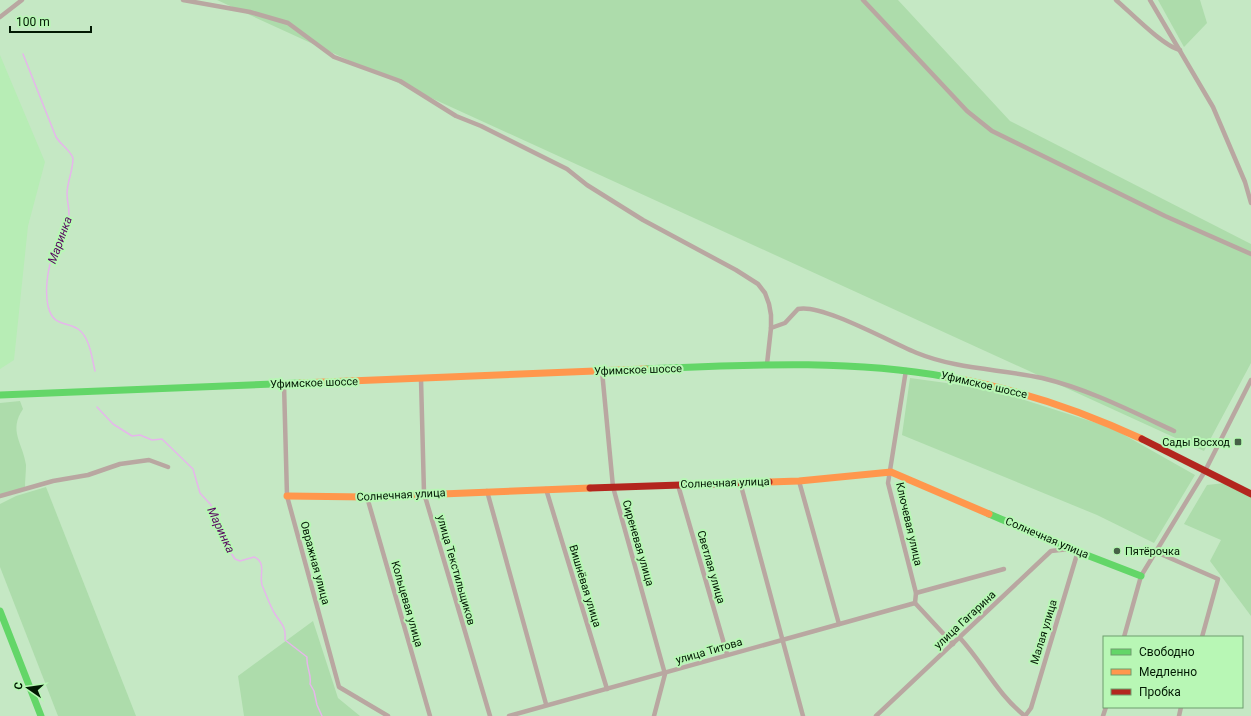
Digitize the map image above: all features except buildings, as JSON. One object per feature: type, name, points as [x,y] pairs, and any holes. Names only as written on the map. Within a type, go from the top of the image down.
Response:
[{"type":"main road","name":"Уфимское шоссе","points":[[0,395],[767,364],[856,365],[950,375],[1034,397],[1081,413],[1124,431],[1251,494]]},
{"type":"main road","name":"Солнечная улица","points":[[287,496],[367,497],[424,493],[799,481],[891,472],[1074,550],[1141,576]]},
{"type":"main road","points":[[0,610],[41,716]]},
{"type":"street","points":[[0,17],[22,0]]},
{"type":"street","points":[[183,0],[250,12],[288,23],[334,57],[400,81],[456,116],[482,126],[567,169],[587,185],[643,220],[736,270],[758,284],[765,293],[769,304],[772,315],[767,364]]},
{"type":"street","points":[[863,0],[967,111],[992,132],[1165,216],[1251,254]]},
{"type":"street","points":[[1116,0],[1157,35],[1173,47],[1180,50]]},
{"type":"street","points":[[1150,0],[1180,50],[1222,127],[1251,203]]},
{"type":"street","points":[[771,328],[785,323],[798,309],[814,309],[868,330],[917,353],[946,362],[1008,371],[1076,387],[1174,431]]},
{"type":"street","name":"Ключевая улица","points":[[906,370],[891,472],[888,483],[916,593],[915,603]]},
{"type":"street","name":"Сиреневая улица","points":[[602,371],[613,487],[665,674]]},
{"type":"street","name":"улица Текстильщиков","points":[[421,379],[424,493],[490,716]]},
{"type":"street","points":[[1124,636],[1141,576],[1156,552],[1159,544],[1205,471],[1251,380]]},
{"type":"street","name":"Овражная улица","points":[[284,384],[287,496],[339,687],[388,716]]},
{"type":"street","points":[[0,496],[52,480],[88,475],[120,464],[149,460],[168,467]]},
{"type":"street","points":[[799,481],[839,624]]},
{"type":"street","points":[[740,482],[803,716]]},
{"type":"street","name":"Светлая улица","points":[[678,485],[727,654]]},
{"type":"street","name":"Вишнёвая улица","points":[[546,489],[607,689]]},
{"type":"street","points":[[487,491],[546,704]]},
{"type":"street","name":"Кольцевая улица","points":[[367,497],[430,716]]},
{"type":"street","name":"улица Гагарина","points":[[876,716],[1051,551],[1074,550]]},
{"type":"street","name":"Малая улица","points":[[1025,716],[1031,708],[1074,550]]},
{"type":"street","points":[[1156,552],[1218,578],[1202,636]]},
{"type":"street","points":[[916,593],[1004,569]]},
{"type":"street","points":[[915,603],[953,644]]},
{"type":"street","name":"улица Титова","points":[[509,716],[546,704],[665,674],[727,654],[782,641],[915,603]]},
{"type":"street","points":[[960,638],[975,655],[996,686],[1017,710],[1025,716]]},
{"type":"street","points":[[654,716],[665,674]]},
{"type":"shaded area","points":[[217,0],[898,0],[1010,121],[1251,244],[1251,363],[1204,451]]},
{"type":"shaded area","points":[[1158,0],[1200,0],[1207,23],[1184,47]]},
{"type":"shaded area","points":[[0,55],[45,162],[28,226],[14,360],[0,369]]},
{"type":"shaded area","points":[[910,378],[990,389],[1112,428],[1195,475],[1154,543],[1097,515],[902,435]]},
{"type":"shaded area","points":[[20,401],[23,409],[17,424],[17,431],[26,465],[25,487],[0,495],[0,403]]},
{"type":"shaded area","points":[[1225,483],[1251,496],[1251,616],[1210,561],[1221,540],[1184,524],[1207,485]]},
{"type":"shaded area","points":[[46,487],[136,716],[58,716],[0,567],[0,504],[16,496]]},
{"type":"shaded area","points":[[313,621],[338,698],[360,716],[244,716],[238,676]]},
{"type":"waterway","name":"Маринка","points":[[23,54],[56,137],[70,152],[73,158],[67,190],[69,217],[49,269],[47,282],[48,306],[53,317],[60,322],[78,329],[85,337],[90,348],[95,371]]},
{"type":"waterway","name":"Маринка","points":[[97,407],[113,424],[132,436],[140,435],[152,440],[162,439],[193,469],[200,493],[211,505],[224,542],[235,559],[240,561],[254,557],[260,562],[262,569],[262,585],[273,611],[282,623],[285,640],[307,657],[310,684],[314,691],[317,705],[322,716]]},
{"type":"traffic: fast","points":[[645,369],[759,365],[834,366],[909,371],[947,377]]},
{"type":"traffic: fast","points":[[0,395],[300,383]]},
{"type":"traffic: fast","points":[[989,514],[1071,549],[1141,576]]},
{"type":"traffic: fast","points":[[0,611],[41,716]]},
{"type":"traffic: slow","points":[[300,383],[645,369]]},
{"type":"traffic: slow","points":[[947,377],[998,387],[1047,401],[1119,428],[1142,439]]},
{"type":"traffic: slow","points":[[769,482],[799,481],[891,472],[989,514]]},
{"type":"traffic: slow","points":[[287,496],[367,497],[590,488]]},
{"type":"traffic: jam","points":[[1142,439],[1251,494]]},
{"type":"traffic: jam","points":[[590,488],[769,482]]},
{"type":"place","name":"Сады Восход","points":[[1238,442]]},
{"type":"place","name":"Пятёрочка","points":[[1117,551]]}]
